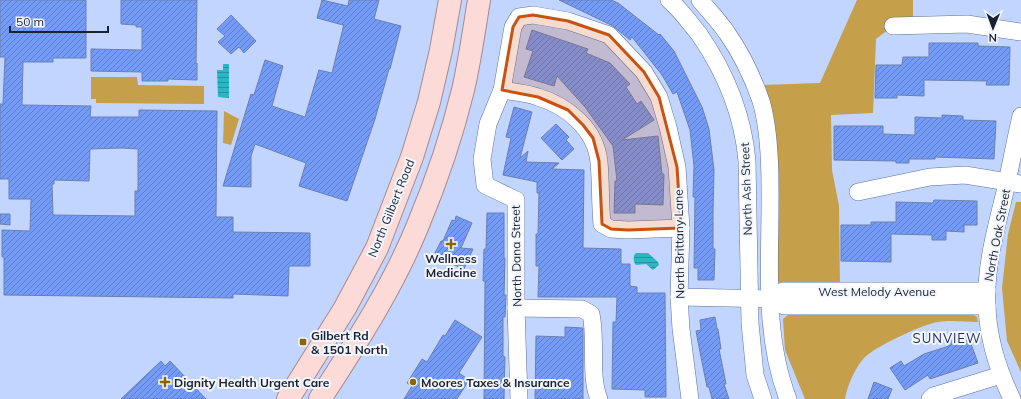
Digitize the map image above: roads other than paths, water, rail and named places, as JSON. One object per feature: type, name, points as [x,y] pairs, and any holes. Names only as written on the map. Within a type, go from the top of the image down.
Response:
[{"type":"main road","name":"North Gilbert Road","points":[[288,399],[345,308],[377,248],[412,157],[427,109],[441,50],[450,0]]},
{"type":"main road","points":[[320,399],[356,344],[374,313],[401,264],[418,226],[433,186],[463,90],[479,0]]},
{"type":"street","name":"North Ash Street","points":[[668,0],[685,15],[716,60],[726,79],[746,141],[749,298],[752,348],[755,375],[763,399]]},
{"type":"street","name":"North Ash Street","points":[[700,0],[727,33],[735,46],[752,79],[761,101],[768,141],[770,175],[770,299],[773,342],[776,365],[788,399]]},
{"type":"street","name":"North Brittany Lane","points":[[519,17],[533,14],[568,21],[609,36],[644,72],[659,98],[668,127],[677,167],[681,228],[680,330],[690,399]]},
{"type":"street","name":"North Dana Street","points":[[519,17],[513,27],[502,90],[488,124],[482,159],[485,185],[516,200],[516,308],[519,399]]},
{"type":"street","points":[[893,26],[967,24],[1021,32]]},
{"type":"street","points":[[502,90],[538,97],[568,110],[593,138],[599,161],[602,224],[610,229],[628,230],[681,228]]},
{"type":"street","name":"North Oak Street","points":[[1012,399],[1001,375],[990,336],[987,298],[992,249],[1014,183],[1021,116]]},
{"type":"street","points":[[858,192],[930,177],[965,175],[1014,183]]},
{"type":"street","name":"West Melody Avenue","points":[[680,297],[770,299],[783,291],[987,298]]},
{"type":"street","points":[[516,308],[582,308],[591,314],[594,326],[595,376],[599,399]]},
{"type":"street","points":[[930,399],[933,396],[1001,375]]},
{"type":"place","name":"Wellness Medicine","points":[[451,244]]},
{"type":"place","name":"Gilbert Rd & 1501 North","points":[[303,342]]},
{"type":"place","name":"Dignity Health Urgent Care","points":[[165,382]]},
{"type":"place","name":"Moores Taxes & Insurance","points":[[413,382]]},
{"type":"district","name":"SUNVIEW","points":[[947,338]]}]
